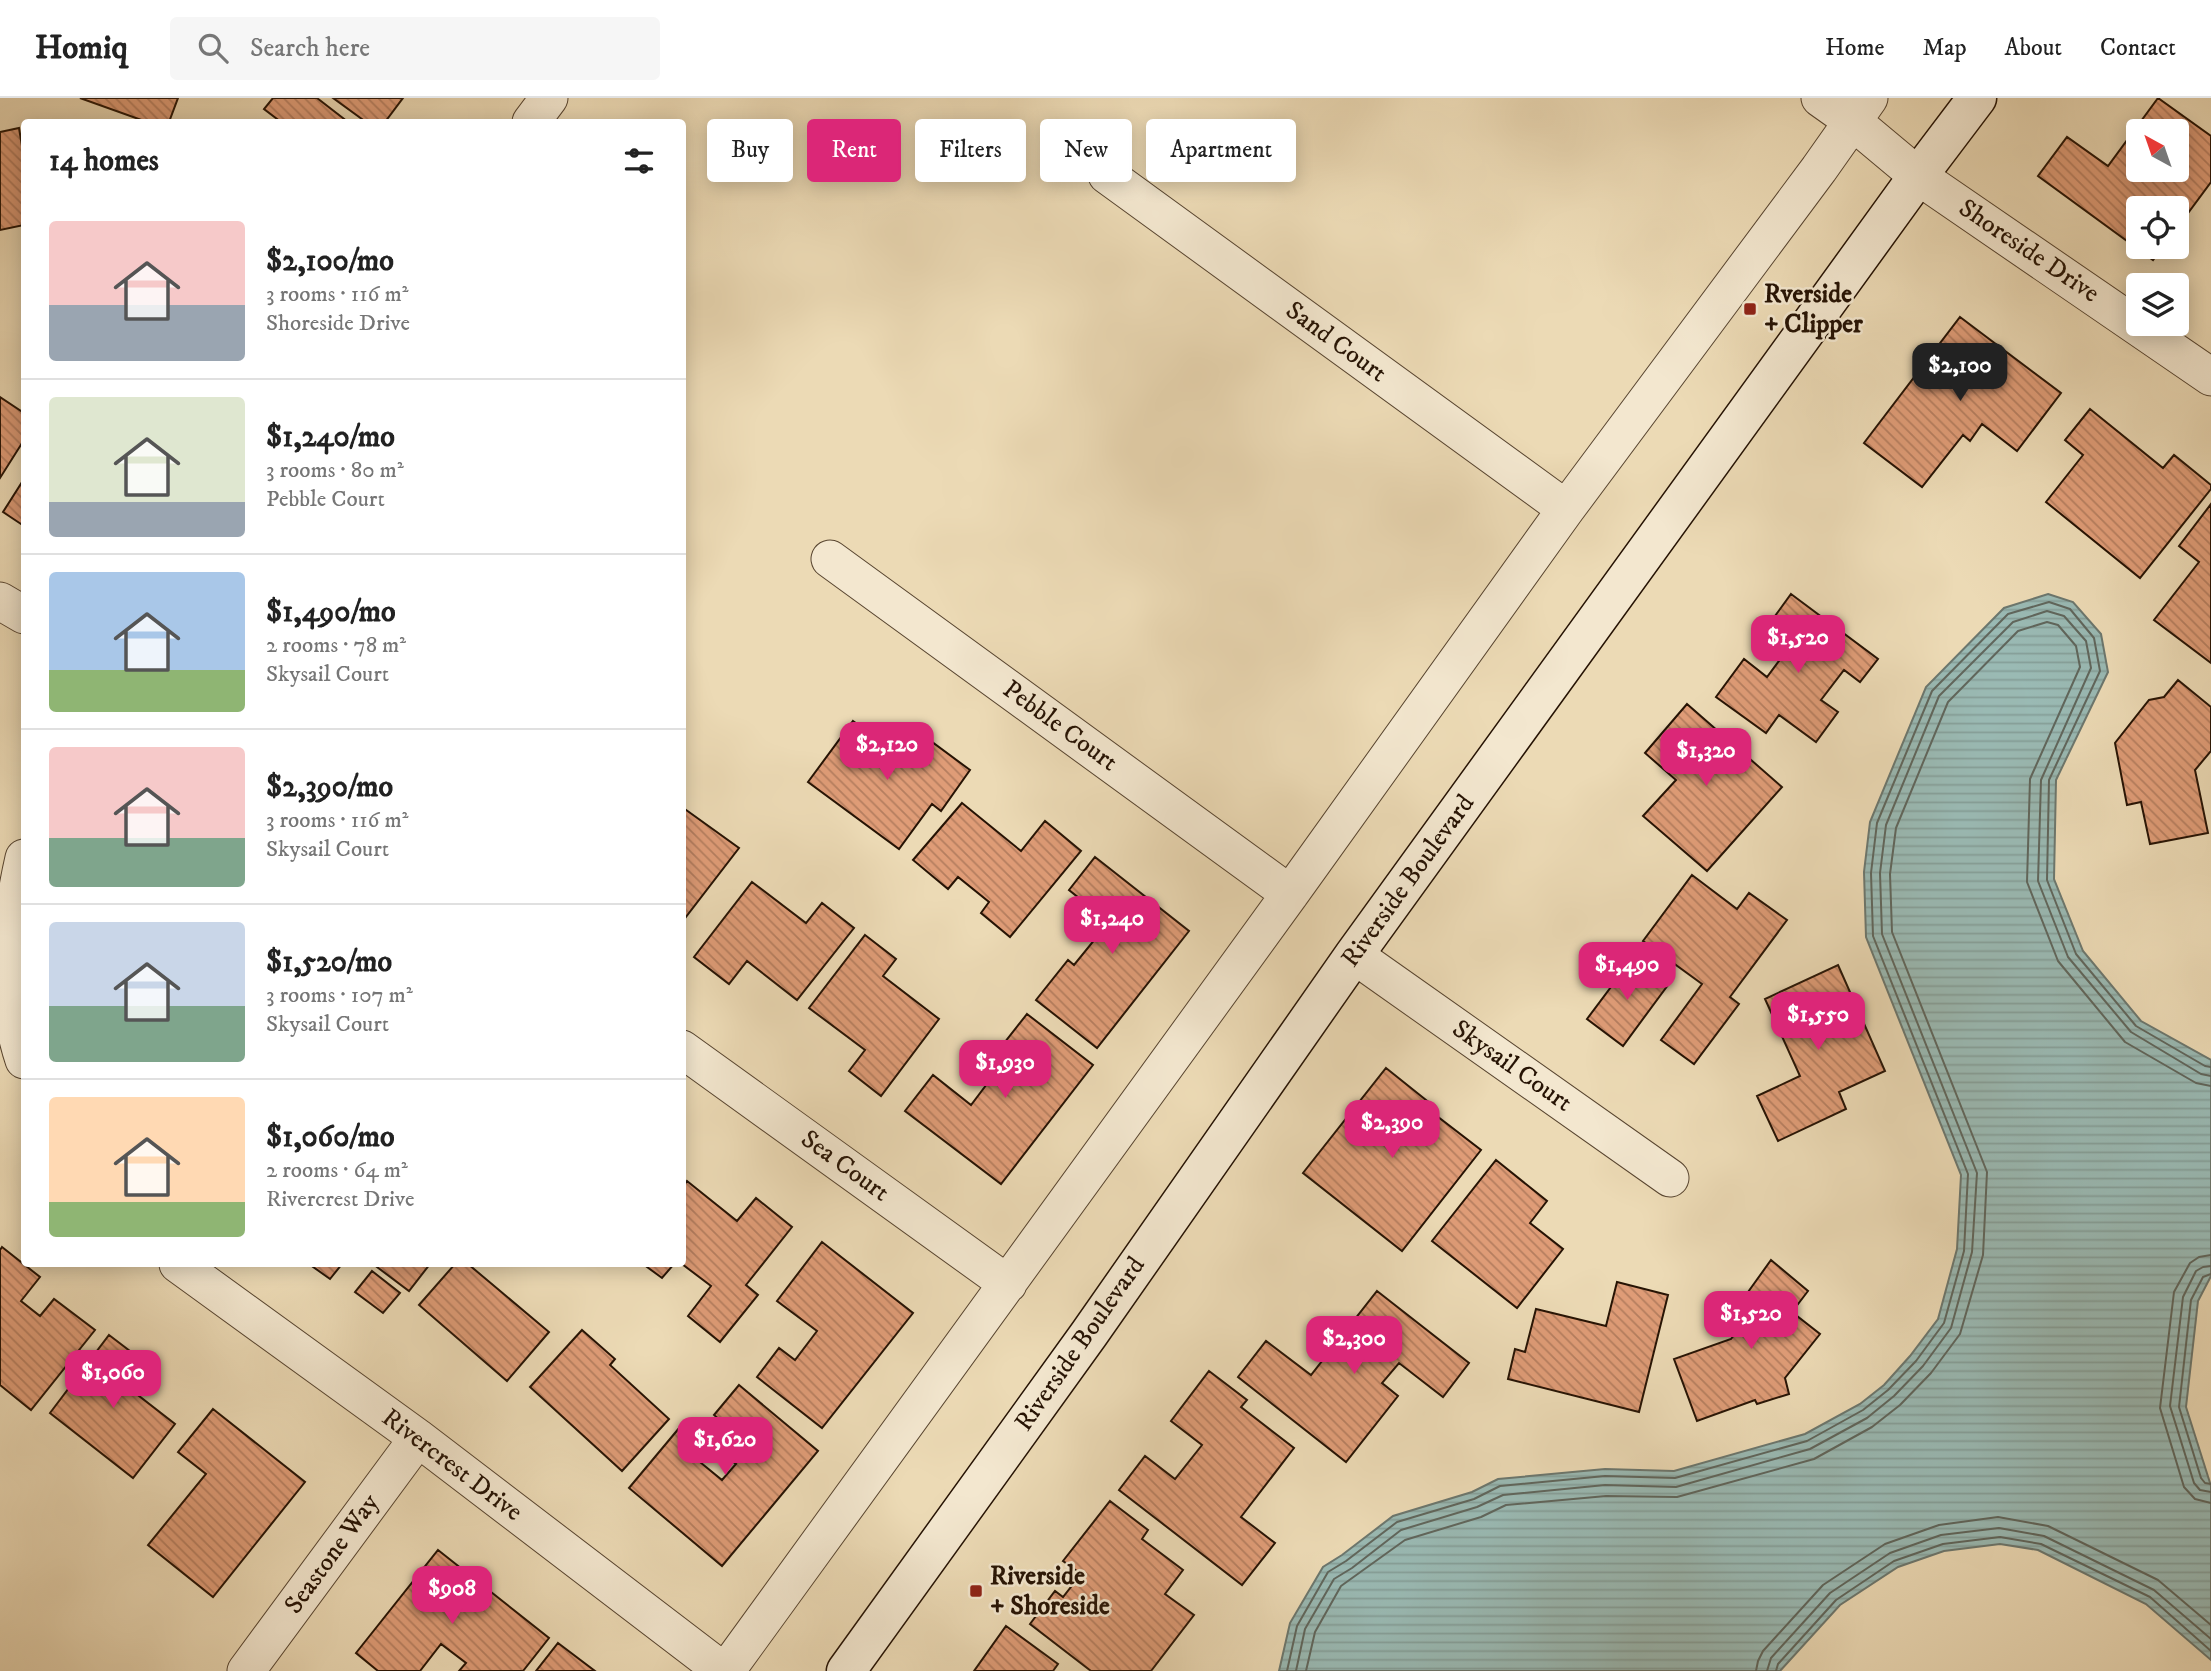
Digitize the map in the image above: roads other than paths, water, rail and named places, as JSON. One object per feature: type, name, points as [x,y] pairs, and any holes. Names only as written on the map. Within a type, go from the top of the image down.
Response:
[{"type":"main road","name":"Riverside Boulevard","points":[[846,1671],[1088,1334],[1354,955],[1918,176],[1978,98]]},
{"type":"street","points":[[533,119],[549,98]]},
{"type":"street","name":"Shoreside Drive","points":[[1821,98],[1860,109],[1918,176],[2210,374]]},
{"type":"street","points":[[725,1671],[1008,1284],[1566,509],[1819,169],[1860,109]]},
{"type":"street","name":"Sand Court","points":[[1117,182],[1566,509]]},
{"type":"street","name":"Pebble Court","points":[[830,559],[1290,894]]},
{"type":"street","points":[[0,601],[21,613]]},
{"type":"street","points":[[21,871],[15,898],[9,960],[7,1022],[21,1053]]},
{"type":"street","name":"Skysail Court","points":[[1354,955],[1670,1178]]},
{"type":"street","name":"Sea Court","points":[[686,1052],[1008,1284]]},
{"type":"street","name":"Rivercrest Drive","points":[[182,1267],[418,1437],[725,1671]]},
{"type":"street","name":"Seastone Way","points":[[246,1671],[418,1437]]},
{"type":"water","points":[[2048,594],[2073,602],[2101,634],[2108,672],[2056,780],[2054,879],[2083,951],[2141,1021],[2211,1060],[2211,1276],[2198,1301],[2186,1407],[2211,1486],[2211,1660],[2146,1604],[2038,1550],[2000,1544],[1944,1551],[1898,1567],[1840,1605],[1780,1671],[1279,1671],[1290,1623],[1323,1567],[1393,1516],[1472,1492],[1498,1479],[1605,1469],[1674,1471],[1805,1434],[1860,1404],[1884,1385],[1938,1319],[1957,1249],[1961,1175],[1866,937],[1864,872],[1870,822],[1926,687],[2004,608]]},
{"type":"place","name":"Rverside + Clipper","points":[[1750,309]]},
{"type":"place","name":"Riverside + Shoreside","points":[[976,1591]]}]
